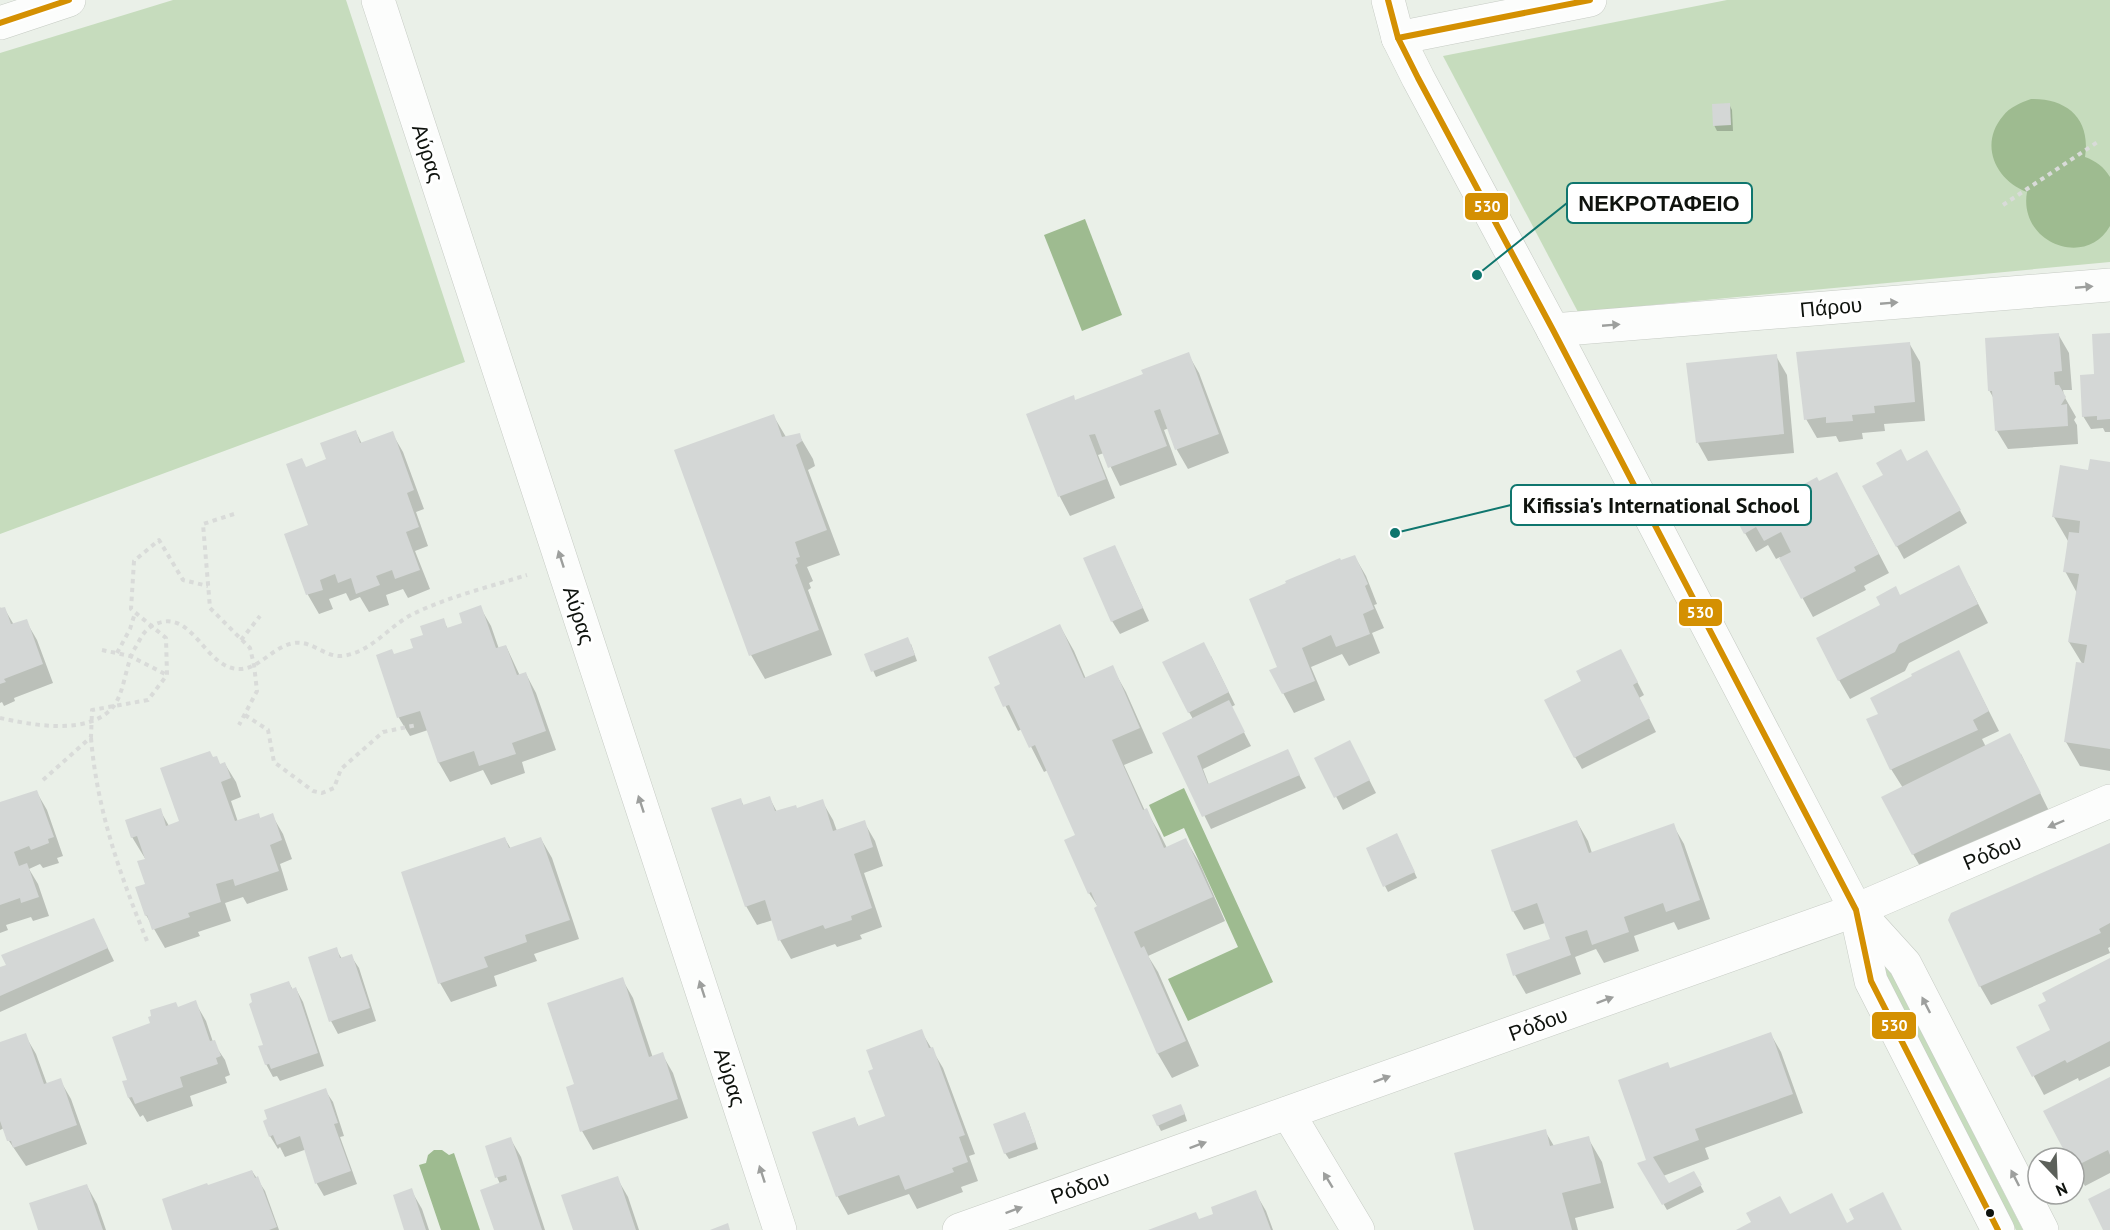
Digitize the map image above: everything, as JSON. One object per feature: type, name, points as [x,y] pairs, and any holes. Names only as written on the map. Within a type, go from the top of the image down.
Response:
[{"type":"street","points":[[0,23],[69,0]]},
{"type":"street","name":"Αύρας","points":[[378,0],[780,1230]]},
{"type":"street","points":[[1388,0],[1398,38],[1418,78],[1553,330],[1856,910],[1905,964],[2042,1230]]},
{"type":"street","points":[[1398,38],[1536,5],[1590,0]]},
{"type":"street","name":"Πάρου","points":[[1553,330],[2110,285]]},
{"type":"street","name":"Ρόδου","points":[[959,1230],[1856,910],[2110,801]]},
{"type":"street","points":[[1856,910],[1871,981],[1998,1230]]},
{"type":"street","points":[[1288,1113],[1358,1230]]},
{"type":"path","points":[[2003,205],[2099,141]]},
{"type":"path","points":[[234,514],[203,524],[210,608],[250,648],[254,665],[257,691],[239,725]]},
{"type":"path","points":[[147,941],[112,851],[102,815],[93,772],[92,710],[148,700],[167,675],[166,638],[131,609],[134,561],[159,540],[183,580],[208,586]]},
{"type":"path","points":[[0,718],[29,724],[57,726],[78,725],[101,717],[114,706],[123,684],[130,656],[144,632],[165,621],[178,623],[191,632],[219,663],[231,670],[247,669],[278,648],[292,643],[302,642],[340,656],[368,647],[397,622],[417,612],[562,564]]},
{"type":"path","points":[[116,653],[130,629],[135,613]]},
{"type":"path","points":[[241,640],[261,616]]},
{"type":"path","points":[[102,650],[130,656],[167,675]]},
{"type":"path","points":[[245,715],[268,730],[274,762],[312,791],[322,793],[334,788],[341,769],[383,732],[417,725]]},
{"type":"path","points":[[43,780],[91,737]]},
{"type":"shaded area","points":[[173,0],[346,0],[465,362],[0,534],[0,53]]},
{"type":"shaded area","points":[[1727,0],[2110,0],[2110,262],[1578,312],[1443,56]]},
{"type":"shaded area","points":[[2031,99],[2055,102],[2074,113],[2084,132],[2085,157],[2093,160],[2110,177],[2110,226],[2099,239],[2086,246],[2071,248],[2043,237],[2033,225],[2027,210],[2027,192],[2006,179],[1994,160],[1992,138],[1996,127],[2009,110]]},
{"type":"shaded area","points":[[1085,219],[1122,315],[1082,331],[1044,235]]},
{"type":"shaded area","points":[[1184,788],[1273,982],[1188,1021],[1168,979],[1238,947],[1184,828],[1164,837],[1149,805]]},
{"type":"shaded area","points":[[1883,957],[2023,1230],[2016,1230],[1877,960]]},
{"type":"shaded area","points":[[434,1150],[442,1150],[449,1155],[454,1153],[480,1230],[441,1230],[419,1165],[426,1163],[428,1155]]},
{"type":"building","points":[[1730,103],[1731,125],[1713,126],[1712,104]]},
{"type":"building","points":[[2059,333],[2062,371],[2054,372],[2055,385],[2059,385],[2066,397],[2061,405],[2067,404],[2068,426],[1995,431],[1992,391],[1988,391],[1985,338]]},
{"type":"building","points":[[2110,333],[2110,419],[2097,420],[2097,416],[2082,417],[2080,375],[2094,374],[2092,334]]},
{"type":"building","points":[[1910,342],[1915,402],[1874,406],[1875,413],[1852,415],[1853,421],[1826,423],[1826,417],[1804,420],[1796,352]]},
{"type":"building","points":[[1189,352],[1219,434],[1175,450],[1160,409],[1154,411],[1167,446],[1108,468],[1095,434],[1089,435],[1106,479],[1058,497],[1026,414],[1074,395],[1075,400],[1143,374],[1141,370]]},
{"type":"building","points":[[1777,354],[1784,434],[1696,443],[1686,363]]},
{"type":"building","points":[[774,414],[782,437],[800,433],[802,441],[796,445],[827,530],[795,542],[800,557],[796,558],[798,563],[795,565],[819,630],[749,656],[674,450]]},
{"type":"building","points":[[356,430],[360,443],[393,431],[414,490],[407,493],[419,527],[406,532],[420,570],[395,579],[392,570],[376,576],[380,585],[356,594],[351,578],[338,583],[335,574],[320,580],[323,590],[306,595],[284,534],[308,525],[286,464],[302,458],[306,467],[326,459],[320,443]]},
{"type":"building","points":[[1901,449],[1907,461],[1927,450],[1961,510],[1896,547],[1862,486],[1883,475],[1876,463]]},
{"type":"building","points":[[2090,459],[2110,462],[2110,749],[2064,742],[2076,662],[2084,663],[2087,645],[2068,642],[2079,574],[2063,572],[2069,532],[2079,533],[2080,521],[2052,517],[2060,465],[2088,470]]},
{"type":"building","points":[[1837,472],[1879,554],[1854,567],[1856,571],[1801,599],[1779,558],[1791,552],[1781,532],[1764,541],[1756,527],[1744,534],[1732,511],[1763,495],[1766,500],[1792,486],[1793,490],[1817,477],[1819,481]]},
{"type":"building","points":[[1115,545],[1143,608],[1111,622],[1083,558]]},
{"type":"building","points":[[1355,555],[1368,584],[1365,586],[1374,609],[1363,614],[1370,634],[1336,647],[1331,635],[1302,648],[1315,681],[1282,694],[1269,670],[1277,667],[1249,599],[1340,558],[1341,560]]},
{"type":"building","points":[[1959,565],[1978,604],[1899,644],[1895,652],[1838,681],[1816,638],[1880,605],[1876,597],[1896,586],[1900,595]]},
{"type":"building","points":[[481,605],[496,648],[506,645],[517,675],[526,672],[546,731],[512,743],[516,754],[479,766],[474,751],[438,763],[420,711],[397,718],[376,655],[392,649],[394,654],[413,648],[410,639],[423,635],[420,626],[444,618],[447,628],[462,623],[459,613]]},
{"type":"building","points":[[5,607],[11,624],[27,619],[43,664],[4,679],[6,682],[0,684],[0,608]]},
{"type":"building","points":[[1060,624],[1084,678],[1113,665],[1140,728],[1112,740],[1143,810],[1147,808],[1164,848],[1186,838],[1213,897],[1134,932],[1141,948],[1144,946],[1186,1041],[1157,1054],[1094,908],[1097,906],[1091,892],[1088,894],[1064,840],[1075,835],[1035,745],[1029,748],[1009,705],[1003,707],[994,687],[1000,684],[988,657]]},
{"type":"building","points":[[908,637],[915,655],[871,672],[864,654]]},
{"type":"building","points":[[1204,642],[1229,692],[1188,713],[1162,662]]},
{"type":"building","points":[[1621,649],[1638,682],[1633,685],[1650,718],[1574,758],[1544,700],[1581,681],[1576,671]]},
{"type":"building","points":[[1959,650],[1989,711],[1973,720],[1978,730],[1890,770],[1866,719],[1878,714],[1870,698]]},
{"type":"building","points":[[1229,700],[1245,732],[1197,756],[1208,784],[1288,749],[1300,775],[1202,817],[1162,733]]},
{"type":"building","points":[[2010,733],[2041,793],[1912,855],[1881,797]]},
{"type":"building","points":[[1350,740],[1370,780],[1334,798],[1314,758]]},
{"type":"building","points":[[210,751],[213,757],[217,756],[220,764],[225,762],[231,778],[221,782],[235,821],[259,813],[260,818],[273,813],[282,840],[270,845],[279,871],[235,886],[233,879],[216,884],[221,902],[188,913],[190,917],[152,930],[135,887],[145,884],[137,861],[145,859],[137,836],[131,838],[125,820],[161,808],[166,826],[179,821],[160,768]]},
{"type":"building","points":[[37,790],[54,837],[48,839],[49,843],[31,850],[29,846],[14,852],[19,866],[27,863],[39,897],[21,903],[20,898],[0,905],[0,802]]},
{"type":"building","points":[[770,796],[775,811],[796,805],[797,808],[823,799],[833,831],[865,820],[873,847],[854,854],[872,908],[851,916],[852,920],[825,929],[823,925],[778,941],[765,900],[745,907],[711,808],[741,798],[743,805]]},
{"type":"building","points":[[1577,820],[1589,853],[1674,823],[1700,900],[1666,912],[1663,903],[1624,917],[1629,932],[1592,945],[1587,930],[1565,937],[1571,955],[1513,976],[1506,954],[1550,939],[1537,903],[1512,912],[1491,850]]},
{"type":"building","points":[[1397,833],[1415,872],[1383,887],[1366,848]]},
{"type":"building","points":[[505,837],[509,848],[541,837],[570,920],[525,935],[527,942],[484,957],[488,967],[438,984],[401,872]]},
{"type":"building","points":[[2110,843],[2110,923],[2099,929],[2101,933],[1979,987],[1948,920],[1951,913]]},
{"type":"building","points":[[94,918],[108,948],[0,996],[0,967],[6,965],[1,955]]},
{"type":"building","points":[[337,947],[340,958],[352,954],[370,1008],[329,1022],[308,957]]},
{"type":"building","points":[[2110,958],[2110,1041],[2067,1063],[2065,1060],[2032,1077],[2016,1047],[2050,1030],[2038,1005],[2046,1001],[2042,993]]},
{"type":"building","points":[[623,977],[649,1057],[663,1052],[678,1099],[580,1132],[566,1087],[574,1084],[547,1003]]},
{"type":"building","points":[[289,981],[292,989],[296,987],[318,1053],[271,1069],[269,1064],[265,1065],[258,1046],[263,1045],[249,1004],[252,1002],[250,994]]},
{"type":"building","points":[[196,1000],[210,1041],[215,1040],[221,1056],[216,1058],[218,1064],[180,1077],[183,1087],[135,1104],[132,1097],[128,1098],[122,1081],[127,1080],[112,1037],[150,1023],[148,1017],[151,1016],[150,1010],[176,1002],[178,1007]]},
{"type":"building","points":[[922,1029],[929,1048],[933,1047],[965,1135],[959,1137],[968,1162],[952,1168],[954,1172],[905,1190],[899,1175],[836,1197],[812,1132],[855,1117],[858,1126],[885,1116],[868,1071],[873,1069],[866,1050]]},
{"type":"building","points":[[1771,1032],[1793,1094],[1695,1129],[1699,1140],[1653,1157],[1669,1183],[1694,1171],[1702,1185],[1662,1205],[1637,1163],[1646,1160],[1618,1080],[1668,1062],[1670,1068]]},
{"type":"building","points":[[26,1033],[44,1084],[61,1078],[77,1125],[13,1148],[11,1141],[7,1141],[0,1121],[0,1042]]},
{"type":"building","points":[[2110,1077],[2110,1155],[2108,1150],[2086,1161],[2086,1146],[2062,1146],[2043,1111]]},
{"type":"building","points":[[326,1088],[338,1123],[334,1124],[351,1171],[315,1184],[300,1136],[277,1145],[273,1135],[269,1137],[263,1121],[267,1119],[264,1110]]},
{"type":"building","points":[[1181,1104],[1185,1114],[1157,1126],[1152,1115]]},
{"type":"building","points":[[1025,1112],[1036,1142],[1004,1154],[993,1124]]},
{"type":"building","points":[[1546,1129],[1550,1146],[1589,1136],[1601,1183],[1562,1193],[1572,1230],[1474,1230],[1454,1153]]},
{"type":"building","points":[[511,1137],[542,1230],[494,1230],[480,1190],[507,1180],[506,1175],[495,1178],[485,1146]]},
{"type":"building","points":[[252,1170],[255,1178],[258,1176],[277,1227],[269,1230],[172,1230],[162,1199]]},
{"type":"building","points":[[618,1176],[636,1230],[573,1230],[561,1195]]},
{"type":"building","points":[[87,1184],[103,1230],[38,1230],[29,1203]]},
{"type":"building","points":[[412,1188],[426,1230],[404,1230],[393,1195]]},
{"type":"building","points":[[2110,1188],[2110,1230],[2103,1230],[2088,1199]]},
{"type":"building","points":[[1256,1190],[1271,1230],[1148,1230],[1196,1212],[1199,1219],[1213,1214],[1211,1207]]},
{"type":"building","points":[[1883,1192],[1902,1230],[1736,1230],[1751,1222],[1746,1213],[1780,1196],[1790,1214],[1832,1193],[1847,1223],[1854,1219],[1849,1209]]},
{"type":"building","points":[[728,1223],[730,1230],[710,1230]]},
{"type":"transit line","name":"530","points":[[0,23],[69,0]]},
{"type":"transit line","name":"530","points":[[1388,0],[1398,38],[1418,78],[1553,330],[1856,910],[1871,981],[1998,1230]]},
{"type":"transit line","name":"530","points":[[1398,38],[1590,0]]},
{"type":"place","name":"ΝΕΚΡΟΤΑΦΕΙΟ","points":[[1477,275]]},
{"type":"place","name":"Kifissia's International School","points":[[1395,533]]}]
